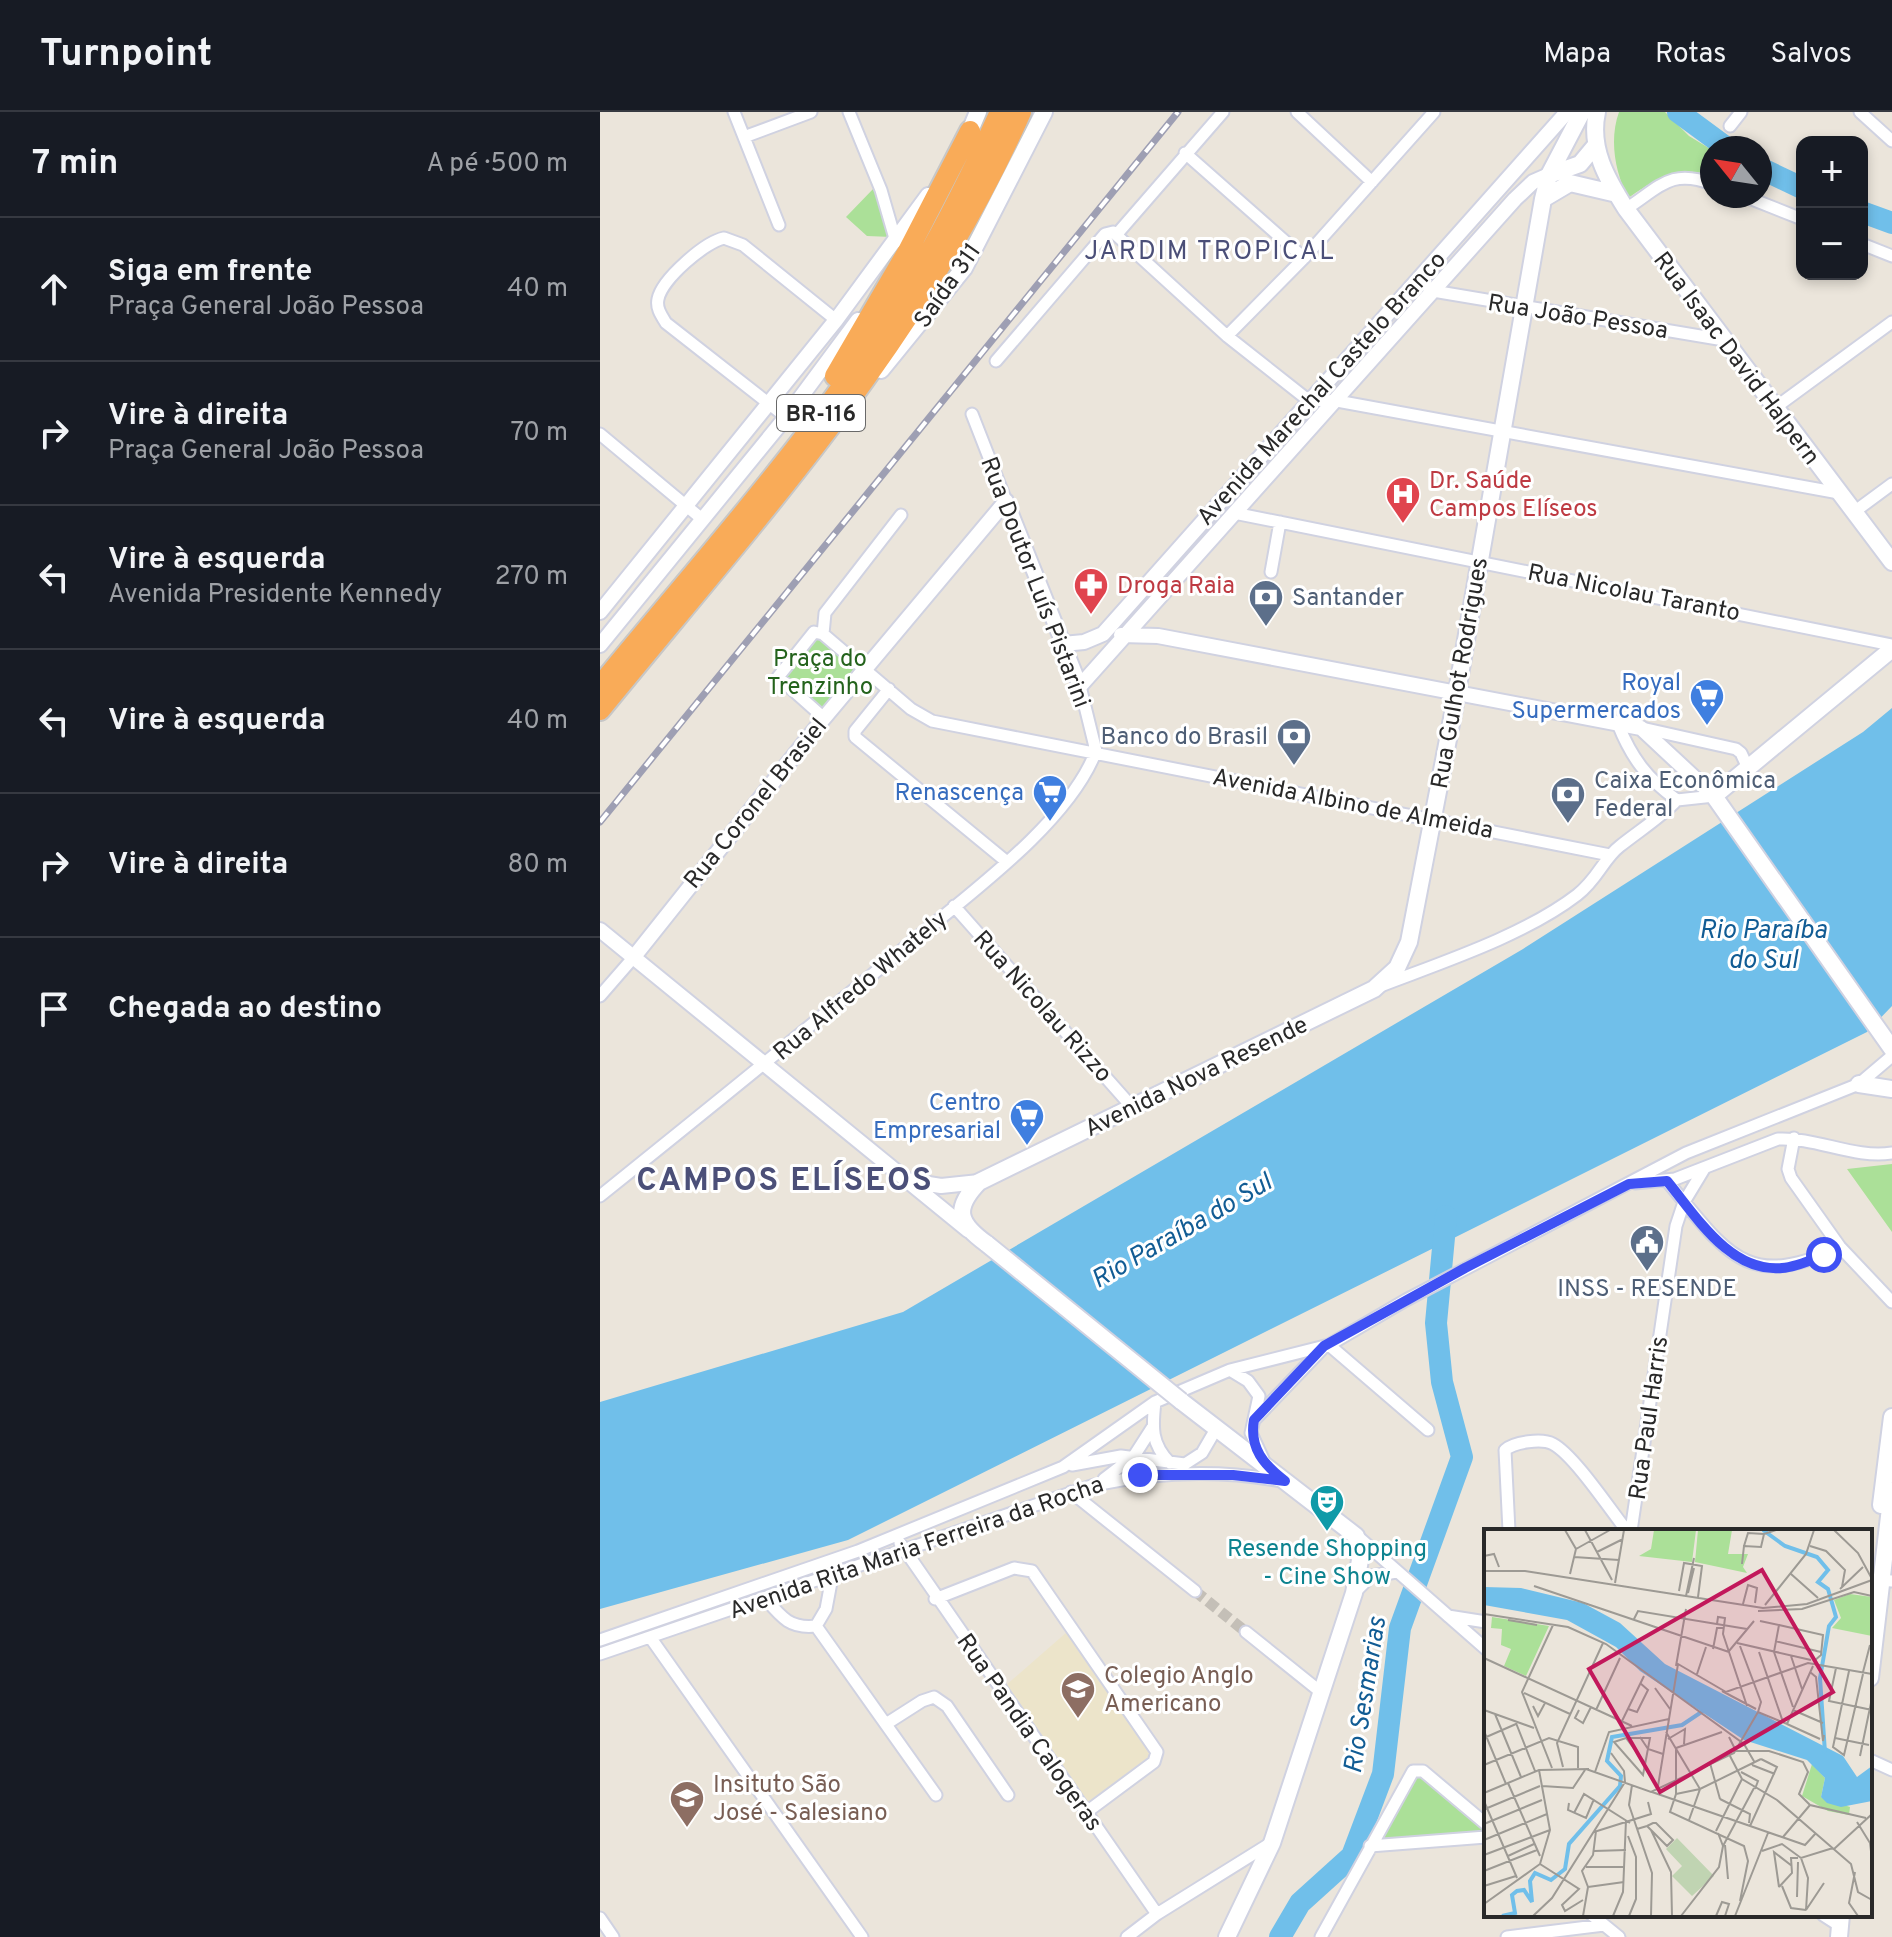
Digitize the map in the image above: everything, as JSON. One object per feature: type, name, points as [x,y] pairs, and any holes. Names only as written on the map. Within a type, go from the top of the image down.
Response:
[{"type":"highway","name":"BR-116","points":[[600,686],[812,437],[911,284],[964,190],[1000,112]]},
{"type":"highway","name":"BR-116","points":[[600,710],[922,298],[978,202],[1021,112]]},
{"type":"highway","points":[[812,437],[974,122]]},
{"type":"main road","name":"Saída 311","points":[[812,437],[930,314],[964,268],[1044,112]]},
{"type":"main road","name":"Rua Gulhot Rodrigues","points":[[1404,957],[1457,695],[1502,432],[1527,307],[1543,199],[1549,175],[1582,112]]},
{"type":"main road","points":[[1549,175],[1580,164],[1595,146],[1597,112]]},
{"type":"main road","name":"Rua Isaac David Halpern","points":[[1595,146],[1621,201],[1892,562]]},
{"type":"main road","points":[[1543,199],[1570,183],[1621,201]]},
{"type":"main road","points":[[1892,647],[1714,796],[1892,1049]]},
{"type":"main road","name":"Avenida Nova Resende","points":[[979,1182],[1374,989],[1404,957]]},
{"type":"main road","points":[[1859,1084],[1892,1089]]},
{"type":"main road","points":[[979,1182],[961,1207],[972,1234],[1216,1429],[1356,1536],[1360,1560],[1354,1593],[1322,1693],[1272,1843],[1227,1937]]},
{"type":"main road","points":[[1872,1656],[1892,1417]]},
{"type":"main road","points":[[1879,1579],[1891,1502]]},
{"type":"street","points":[[734,112],[779,225]]},
{"type":"street","points":[[744,137],[811,112]]},
{"type":"street","points":[[600,645],[786,417],[879,289],[894,260],[896,242],[881,190],[849,112]]},
{"type":"street","points":[[996,361],[1223,112]]},
{"type":"street","points":[[1297,112],[1372,182]]},
{"type":"street","points":[[1227,336],[1304,258],[1434,112]]},
{"type":"street","points":[[1730,126],[1741,112]]},
{"type":"street","points":[[1860,112],[1892,141]]},
{"type":"street","name":"Avenida Marechal Castelo Branco","points":[[1103,634],[1561,114]]},
{"type":"street","points":[[600,612],[896,242],[974,122]]},
{"type":"street","points":[[1185,153],[1304,258]]},
{"type":"street","name":"Avenida Marechal Castelo Branco","points":[[1080,686],[1522,192],[1549,175]]},
{"type":"street","points":[[1621,201],[1675,177],[1688,175],[1700,180]]},
{"type":"street","points":[[1772,207],[1796,217]]},
{"type":"street","points":[[1111,234],[1227,336],[1308,400],[1337,401],[1839,493]]},
{"type":"street","points":[[786,417],[666,323],[658,311],[658,299],[680,267],[724,238],[743,245],[836,320]]},
{"type":"street","points":[[1868,246],[1892,256]]},
{"type":"street","points":[[1418,279],[1433,291]]},
{"type":"street","name":"Rua João Pessoa","points":[[1433,291],[1724,340]]},
{"type":"street","points":[[1776,407],[1892,322]]},
{"type":"street","name":"Rua Doutor Luís Pistarini","points":[[972,414],[1080,686],[1096,751]]},
{"type":"street","points":[[600,434],[702,519]]},
{"type":"street","points":[[1854,512],[1892,484]]},
{"type":"street","name":"Rua Coronel Brasiel","points":[[600,996],[824,718],[1006,501]]},
{"type":"street","name":"Rua Nicolau Taranto","points":[[1234,513],[1480,560],[1892,647]]},
{"type":"street","points":[[824,718],[778,677],[811,633],[823,634],[825,613],[901,515]]},
{"type":"street","points":[[1271,572],[1280,522]]},
{"type":"street","name":"Avenida Albino de Almeida","points":[[823,634],[911,709],[932,721],[1610,855]]},
{"type":"street","points":[[1063,644],[1084,642],[1103,634],[1158,636],[1736,749],[1748,768]]},
{"type":"street","points":[[889,689],[855,731],[855,737],[1007,862]]},
{"type":"street","points":[[1618,724],[1636,762],[1653,782],[1677,800]]},
{"type":"street","points":[[1641,728],[1714,796]]},
{"type":"street","name":"Rua Alfredo Whately","points":[[602,1190],[765,1065],[1007,862],[1071,796],[1096,751]]},
{"type":"street","points":[[1374,989],[1447,962],[1555,910],[1598,877],[1610,855],[1659,819],[1677,800],[1714,796]]},
{"type":"street","name":"Rua Nicolau Rizzo","points":[[954,906],[1132,1107]]},
{"type":"street","points":[[600,930],[972,1234]]},
{"type":"street","points":[[1254,1420],[1326,1346],[1406,1300],[1686,1153],[1859,1084],[1892,1056]]},
{"type":"street","points":[[1629,1184],[1667,1181],[1778,1139],[1794,1138],[1869,1154],[1892,1153]]},
{"type":"street","points":[[1794,1138],[1788,1169],[1791,1178],[1840,1247],[1892,1302]]},
{"type":"street","points":[[1686,1153],[1685,1164],[1698,1171]]},
{"type":"street","name":"Rua Paul Harris","points":[[1629,1529],[1676,1226],[1698,1171]]},
{"type":"street","points":[[906,1180],[941,1186],[979,1182]]},
{"type":"street","points":[[1667,1181],[1723,1248],[1758,1265],[1783,1268],[1840,1247]]},
{"type":"street","points":[[1326,1346],[1428,1430]]},
{"type":"street","name":"Avenida Rita Maria Ferreira da Rocha","points":[[600,1640],[897,1536],[1063,1467],[1155,1402],[1230,1370],[1326,1346]]},
{"type":"street","points":[[1230,1370],[1248,1381],[1259,1396],[1252,1440],[1270,1469]]},
{"type":"street","points":[[1155,1402],[1152,1428],[1156,1446],[1172,1464]]},
{"type":"street","points":[[1094,1485],[1115,1473],[1134,1456],[1152,1428]]},
{"type":"street","points":[[1063,1467],[1103,1457],[1134,1456],[1172,1464],[1195,1460],[1216,1429]]},
{"type":"street","points":[[1509,1529],[1505,1450],[1511,1446],[1545,1441],[1557,1446],[1627,1529]]},
{"type":"street","name":"Avenida Rita Maria Ferreira da Rocha","points":[[600,1654],[1094,1485],[1140,1475],[1175,1473],[1256,1476],[1285,1481]]},
{"type":"street","points":[[1071,1492],[1195,1591]]},
{"type":"street","name":"Rua Pandia Calogeras","points":[[897,1536],[902,1550],[935,1599],[1088,1811],[1157,1914]]},
{"type":"street","points":[[1356,1536],[1484,1647]]},
{"type":"street","points":[[935,1599],[1014,1568],[1032,1571],[1157,1752],[1154,1762],[1088,1811]]},
{"type":"street","points":[[1354,1593],[1371,1576],[1400,1575]]},
{"type":"street","points":[[816,1626],[826,1609],[832,1577]]},
{"type":"street","points":[[765,1598],[784,1621],[800,1628],[816,1626]]},
{"type":"street","points":[[1444,1613],[1484,1622]]},
{"type":"street","points":[[816,1626],[936,1795]]},
{"type":"street","points":[[1246,1632],[1322,1693]]},
{"type":"street","points":[[650,1637],[862,1937]]},
{"type":"street","points":[[886,1724],[934,1697],[947,1706],[1008,1795]]},
{"type":"street","points":[[1872,1761],[1892,1770]]},
{"type":"street","points":[[1321,1937],[1409,1774],[1423,1771],[1484,1822]]},
{"type":"street","points":[[1370,1846],[1484,1837]]},
{"type":"street","points":[[1127,1937],[1157,1914],[1272,1843]]},
{"type":"street","points":[[1594,1917],[1619,1937]]},
{"type":"street","points":[[600,1918],[613,1937]]},
{"type":"street","points":[[1507,1937],[1604,1925]]},
{"type":"shaded area","name":"Colegio Anglo Americano","points":[[1067,1632],[1151,1755],[1088,1804],[1005,1686]]},
{"type":"green space","points":[[1619,112],[1665,112],[1700,143],[1700,173],[1668,175],[1628,198],[1615,156]]},
{"type":"green space","points":[[874,188],[892,237],[867,236],[846,217]]},
{"type":"green space","name":"Praça do Trenzinho","points":[[815,634],[860,669],[823,711],[780,676]]},
{"type":"green space","points":[[1892,1164],[1892,1232],[1847,1169]]},
{"type":"green space","points":[[1416,1773],[1484,1829],[1484,1833],[1374,1843]]},
{"type":"water","name":"Rio Paraíba do Sul","points":[[1892,708],[1892,1006],[1867,1032],[848,1540],[600,1609],[600,1402],[903,1312],[1523,949],[1863,732]]},
{"type":"waterway","points":[[1678,112],[1711,136]]},
{"type":"waterway","points":[[1772,174],[1796,185]]},
{"type":"waterway","points":[[1868,214],[1892,223]]},
{"type":"waterway","name":"Rio Sesmarias","points":[[1280,1937],[1300,1903],[1352,1856],[1383,1774],[1400,1628],[1462,1457],[1442,1382],[1436,1323],[1446,1216]]},
{"type":"tunnel","points":[[1195,1591],[1246,1632]]},
{"type":"railway","points":[[600,822],[1178,112]]},
{"type":"place","name":"Dr. Saúde Campos Elíseos","points":[[1403,525]]},
{"type":"place","name":"Droga Raia","points":[[1091,616]]},
{"type":"place","name":"Santander","points":[[1266,628]]},
{"type":"place","name":"Royal Supermercados","points":[[1707,727]]},
{"type":"place","name":"Banco do Brasil","points":[[1294,767]]},
{"type":"place","name":"Renascença","points":[[1050,823]]},
{"type":"place","name":"Caixa Econômica Federal","points":[[1568,825]]},
{"type":"place","name":"Centro Empresarial","points":[[1027,1147]]},
{"type":"place","name":"INSS - RESENDE","points":[[1647,1273]]},
{"type":"place","name":"Resende Shopping - Cine Show","points":[[1327,1533]]},
{"type":"place","name":"Colegio Anglo Americano","points":[[1078,1720]]},
{"type":"place","name":"Insituto São José - Salesiano","points":[[687,1829]]},
{"type":"district","name":"JARDIM TROPICAL","points":[[1210,250]]},
{"type":"district","name":"CAMPOS ELÍSEOS","points":[[785,1179]]},
{"type":"route","points":[[1140,1475],[1233,1475],[1285,1481],[1270,1469],[1256,1450],[1251,1433],[1254,1420],[1324,1346],[1465,1268],[1629,1184],[1667,1181],[1723,1248],[1758,1265],[1783,1268],[1824,1255]]}]
